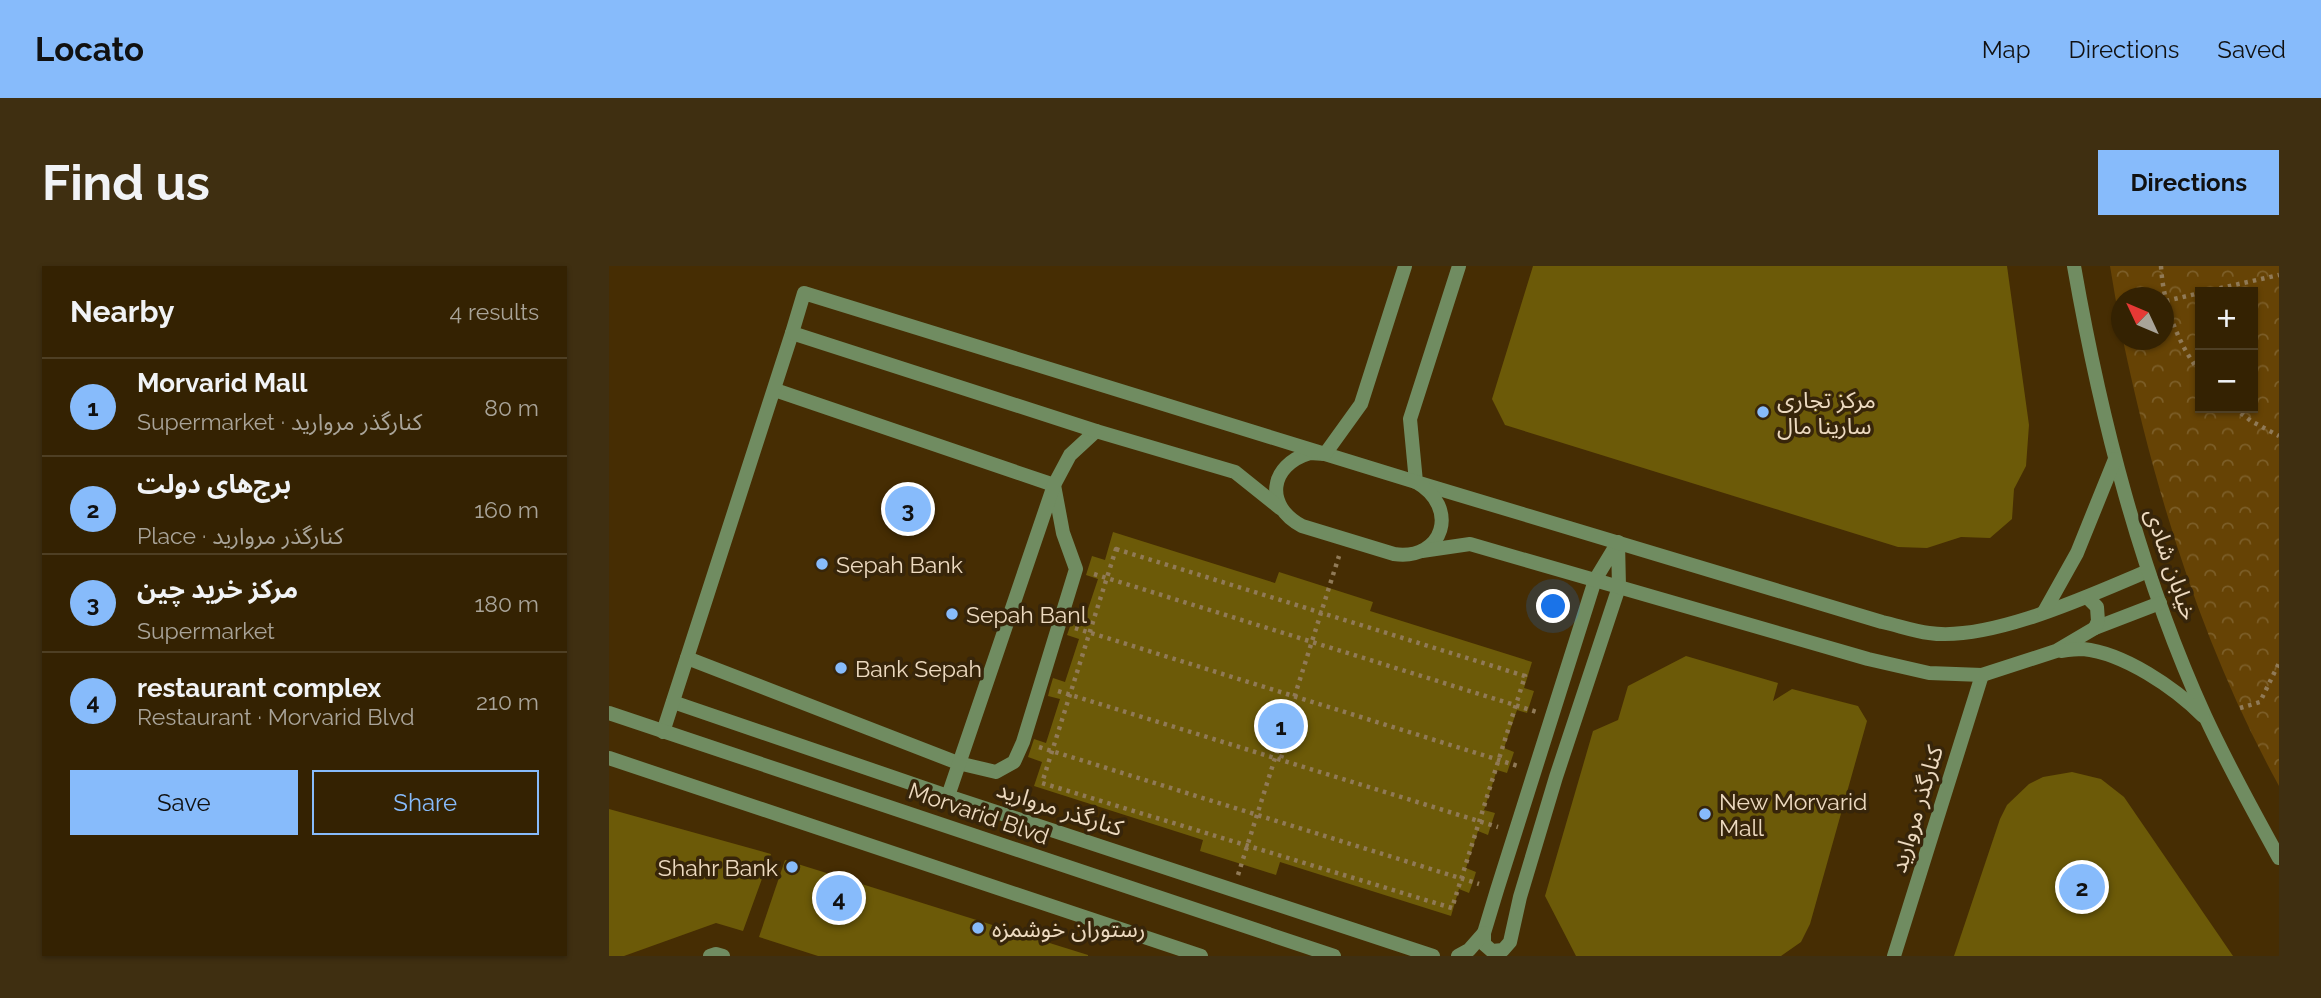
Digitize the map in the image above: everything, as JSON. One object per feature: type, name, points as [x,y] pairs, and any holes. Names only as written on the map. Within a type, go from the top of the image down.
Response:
[{"type":"street","points":[[1325,454],[1361,404],[1405,266]]},
{"type":"street","points":[[1416,482],[1410,419],[1459,266]]},
{"type":"street","name":"خیابان شادی","points":[[2074,266],[2115,459],[2148,571],[2209,723],[2279,858]]},
{"type":"street","points":[[663,732],[804,293],[1416,482],[1882,622],[1931,633],[1977,632],[2087,597],[2148,571]]},
{"type":"street","points":[[792,333],[1096,431],[1235,472],[1280,508],[1289,519],[1302,526],[1394,554],[1408,556],[1422,551],[1470,544],[1868,659],[1929,673],[1982,675],[2056,651],[2095,628],[2160,603]]},
{"type":"street","points":[[775,390],[1053,485]]},
{"type":"street","points":[[948,796],[1053,485],[1070,455],[1096,431]]},
{"type":"street","points":[[1280,508],[1276,494],[1278,479],[1285,467],[1296,457],[1310,453],[1325,454]]},
{"type":"street","points":[[2044,612],[2077,553],[2115,459]]},
{"type":"street","points":[[1416,482],[1429,489],[1443,514],[1441,529],[1434,542],[1422,551]]},
{"type":"street","points":[[687,658],[958,763],[996,772],[1014,762],[1023,742],[1076,569],[1063,533],[1053,485]]},
{"type":"street","points":[[1618,542],[1619,587],[1556,777],[1520,897],[1511,949],[1492,951],[1484,944],[1484,933],[1497,890],[1595,580],[1618,542]]},
{"type":"street","points":[[2087,597],[2097,607],[2099,614],[2095,628]]},
{"type":"street","points":[[2056,651],[2083,649],[2108,655],[2133,666],[2160,681],[2209,723]]},
{"type":"street","name":"کنارگذر مروارید","points":[[1894,956],[1982,675]]},
{"type":"street","name":"کنارگذر مروارید","points":[[673,702],[1433,956]]},
{"type":"street","name":"Morvarid Blvd","points":[[609,713],[1334,956]]},
{"type":"street","points":[[609,758],[1201,956]]},
{"type":"street","points":[[1458,956],[1469,950],[1484,933]]},
{"type":"street","points":[[710,956],[723,956]]},
{"type":"path","points":[[2161,266],[2164,287]]},
{"type":"path","points":[[2228,287],[2279,275]]},
{"type":"path","points":[[2174,299],[2195,295]]},
{"type":"path","points":[[2174,321],[2184,347],[2195,364]]},
{"type":"path","points":[[2241,413],[2279,436]]},
{"type":"path","points":[[1234,889],[1278,758],[1344,539]]},
{"type":"path","points":[[1116,549],[1525,677],[1452,908],[1042,783],[1106,578],[1116,549]]},
{"type":"path","points":[[1076,569],[1552,716]]},
{"type":"path","points":[[1060,624],[1535,771]]},
{"type":"path","points":[[2240,708],[2260,702],[2279,663]]},
{"type":"path","points":[[1041,685],[1516,833]]},
{"type":"path","points":[[1023,742],[1497,890]]},
{"type":"path","points":[[1278,758],[1284,749]]},
{"type":"green space","points":[[2110,266],[2279,266],[2279,786],[2227,680],[2205,625],[2166,512],[2125,350],[2174,350],[2174,287],[2114,287]]},
{"type":"building","name":"مرکز تجاری سارینا مال","points":[[1533,266],[2007,266],[2029,425],[2026,466],[2014,489],[2012,519],[1990,538],[1961,537],[1927,548],[1898,547],[1505,425],[1492,399]]},
{"type":"building","points":[[1113,532],[1275,583],[1279,572],[1373,602],[1370,611],[1532,662],[1524,688],[1534,691],[1527,713],[1517,710],[1504,748],[1514,752],[1507,773],[1497,770],[1484,810],[1495,813],[1488,835],[1478,831],[1466,868],[1476,872],[1473,882],[1469,893],[1459,889],[1451,916],[1280,862],[1276,875],[1200,851],[1203,840],[1034,786],[1042,762],[1028,757],[1034,739],[1046,743],[1060,699],[1048,696],[1053,678],[1065,682],[1079,639],[1067,635],[1073,618],[1084,621],[1098,579],[1086,575],[1092,556],[1105,560]]},
{"type":"building","name":"New Morvarid Mall","points":[[1686,656],[1778,683],[1773,701],[1792,689],[1858,706],[1867,721],[1810,924],[1801,942],[1781,956],[1576,956],[1545,896],[1593,731],[1618,720],[1628,686]]},
{"type":"building","points":[[2072,772],[2101,779],[2124,797],[2233,956],[1954,956],[2007,805],[2029,784],[2043,777]]},
{"type":"building","points":[[609,809],[771,854],[743,931],[716,923],[624,956],[609,956]]},
{"type":"building","points":[[785,860],[1088,956],[818,956],[759,937]]},
{"type":"place","name":"مرکز تجاری سارینا مال","points":[[1763,412]]},
{"type":"place","name":"مرکز خرید چین","points":[[908,509]]},
{"type":"place","name":"Sepah Bank","points":[[822,564]]},
{"type":"place","name":"Sepah Banl","points":[[952,614]]},
{"type":"place","name":"Bank Sepah","points":[[841,668]]},
{"type":"place","name":"Morvarid Mall","points":[[1281,726]]},
{"type":"place","name":"New Morvarid Mall","points":[[1705,814]]},
{"type":"place","name":"Shahr Bank","points":[[792,867]]},
{"type":"place","name":"برج‌های دولت","points":[[2082,887]]},
{"type":"place","name":"restaurant complex","points":[[839,898]]},
{"type":"place","name":"رستوران خوشمزه","points":[[978,928]]}]
